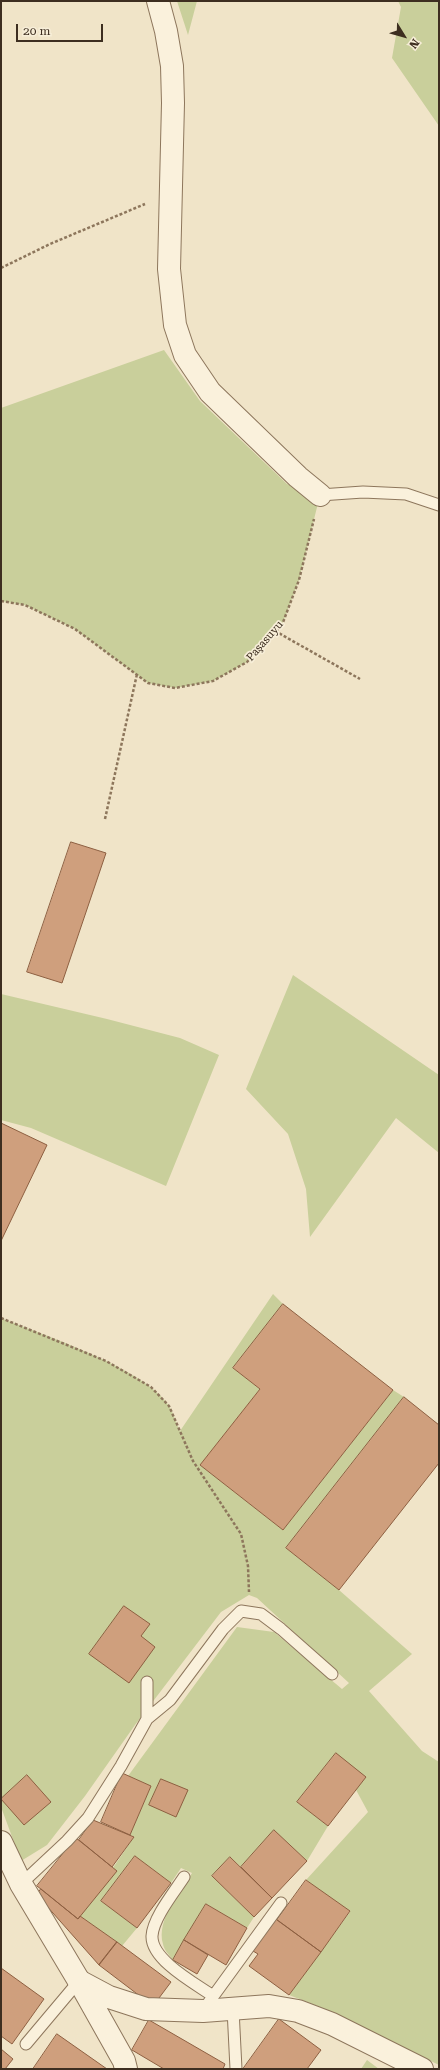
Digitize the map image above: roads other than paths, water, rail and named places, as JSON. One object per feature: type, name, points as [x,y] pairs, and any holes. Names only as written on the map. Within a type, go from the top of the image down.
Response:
[{"type":"street","points":[[158,1],[166,31],[172,66],[169,269],[175,325],[185,355],[210,392],[298,477],[320,495]]},
{"type":"street","points":[[1,1842],[21,1884],[79,1981],[124,2061],[126,2069]]},
{"type":"street","points":[[79,1981],[109,1997],[146,2009],[208,2003],[233,2009],[269,2006],[298,2011],[332,2024],[422,2069]]},
{"type":"lane","points":[[320,495],[363,492],[406,494],[439,505]]},
{"type":"lane","points":[[21,1884],[68,1841],[88,1818],[122,1766],[148,1719],[170,1700],[223,1629],[241,1611],[261,1614],[282,1629],[332,1674]]},
{"type":"lane","points":[[147,1682],[148,1719]]},
{"type":"lane","points":[[184,1876],[154,1926],[152,1936],[161,1956],[208,2003],[281,1903]]},
{"type":"lane","points":[[26,2044],[79,1981]]},
{"type":"lane","points":[[233,2009],[236,2069]]}]
